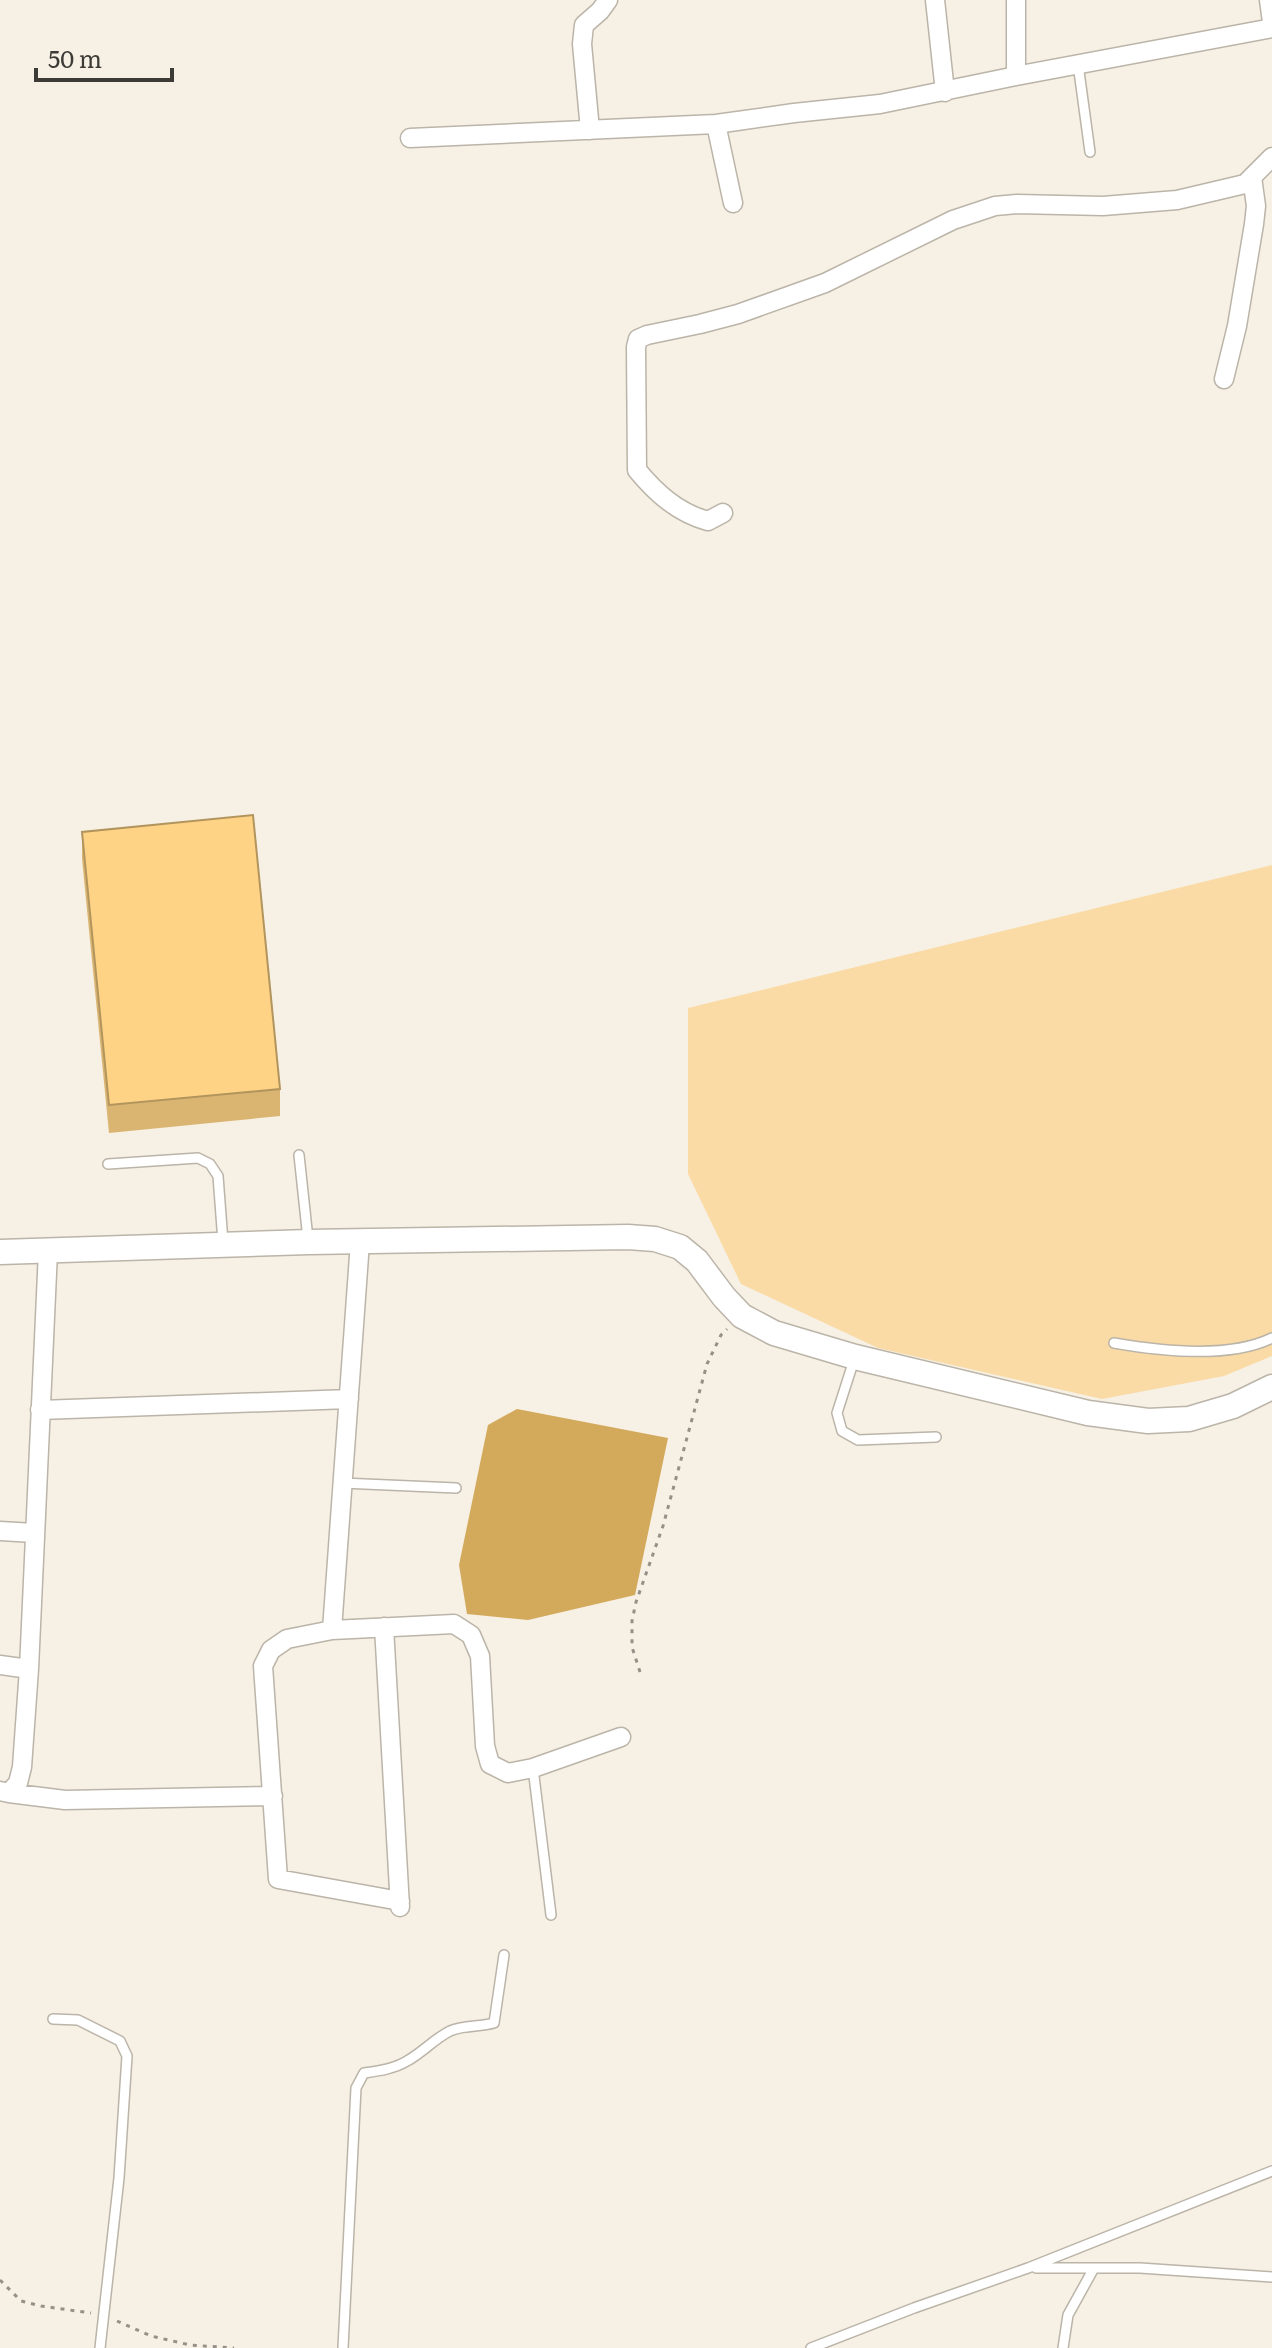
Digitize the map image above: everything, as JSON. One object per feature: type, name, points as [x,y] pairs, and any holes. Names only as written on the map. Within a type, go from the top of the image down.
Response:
[{"type":"street","points":[[590,130],[582,44],[584,25],[608,0]]},
{"type":"street","points":[[935,0],[945,92]]},
{"type":"street","points":[[1016,0],[1016,76]]},
{"type":"street","points":[[1269,0],[1272,22]]},
{"type":"street","points":[[410,138],[716,124],[880,104],[1272,28]]},
{"type":"street","points":[[716,124],[733,203]]},
{"type":"street","points":[[723,513],[708,521],[691,516],[655,492],[637,470],[638,339],[738,314],[825,283],[953,220],[995,206],[1103,206],[1177,200],[1245,184],[1272,157]]},
{"type":"street","points":[[1224,379],[1237,326],[1253,233],[1256,206],[1252,177]]},
{"type":"street","points":[[0,1252],[309,1242],[655,1239],[680,1247],[697,1261],[742,1316],[774,1333],[855,1357],[1088,1413],[1148,1421],[1189,1419],[1233,1406],[1272,1387]]},
{"type":"street","points":[[332,1630],[360,1242]]},
{"type":"street","points":[[4,1792],[18,1783],[22,1767],[48,1251]]},
{"type":"street","points":[[40,1410],[349,1399]]},
{"type":"street","points":[[0,1531],[34,1533]]},
{"type":"street","points":[[384,1627],[400,1904],[278,1879],[263,1666],[271,1650],[287,1639],[332,1630],[384,1627],[454,1624],[471,1635],[480,1656],[485,1746],[490,1764],[508,1773],[533,1768],[621,1737]]},
{"type":"street","points":[[0,1665],[29,1669]]},
{"type":"street","points":[[4,1792],[65,1800],[273,1796]]},
{"type":"lane","points":[[1078,64],[1090,152]]},
{"type":"lane","points":[[299,1155],[309,1242]]},
{"type":"lane","points":[[108,1164],[198,1158],[210,1164],[218,1176],[223,1245]]},
{"type":"lane","points":[[1114,1343],[1146,1349],[1201,1352],[1240,1347],[1272,1338]]},
{"type":"lane","points":[[855,1357],[837,1413],[842,1431],[858,1440],[936,1437]]},
{"type":"lane","points":[[342,1483],[456,1488]]},
{"type":"lane","points":[[533,1768],[551,1915]]},
{"type":"lane","points":[[343,2348],[356,2088],[364,2073],[408,2061],[446,2033],[460,2027],[494,2023],[504,1955]]},
{"type":"lane","points":[[53,2019],[78,2020],[120,2041],[127,2056],[119,2178],[100,2348]]},
{"type":"lane","points":[[811,2348],[1028,2268],[1272,2171]]},
{"type":"lane","points":[[1028,2268],[1140,2268],[1272,2277]]},
{"type":"lane","points":[[1063,2348],[1068,2315],[1094,2268]]},
{"type":"path","points":[[640,1672],[632,1647],[636,1602],[663,1526],[707,1364],[721,1335],[742,1316]]},
{"type":"shaded area","points":[[1272,865],[1272,1356],[1224,1376],[1102,1399],[878,1348],[741,1284],[688,1174],[688,1008]]},
{"type":"shaded area","points":[[517,1409],[668,1438],[635,1595],[528,1620],[467,1614],[459,1565],[488,1425]]},
{"type":"building","points":[[253,815],[280,1089],[109,1105],[82,832]]}]
